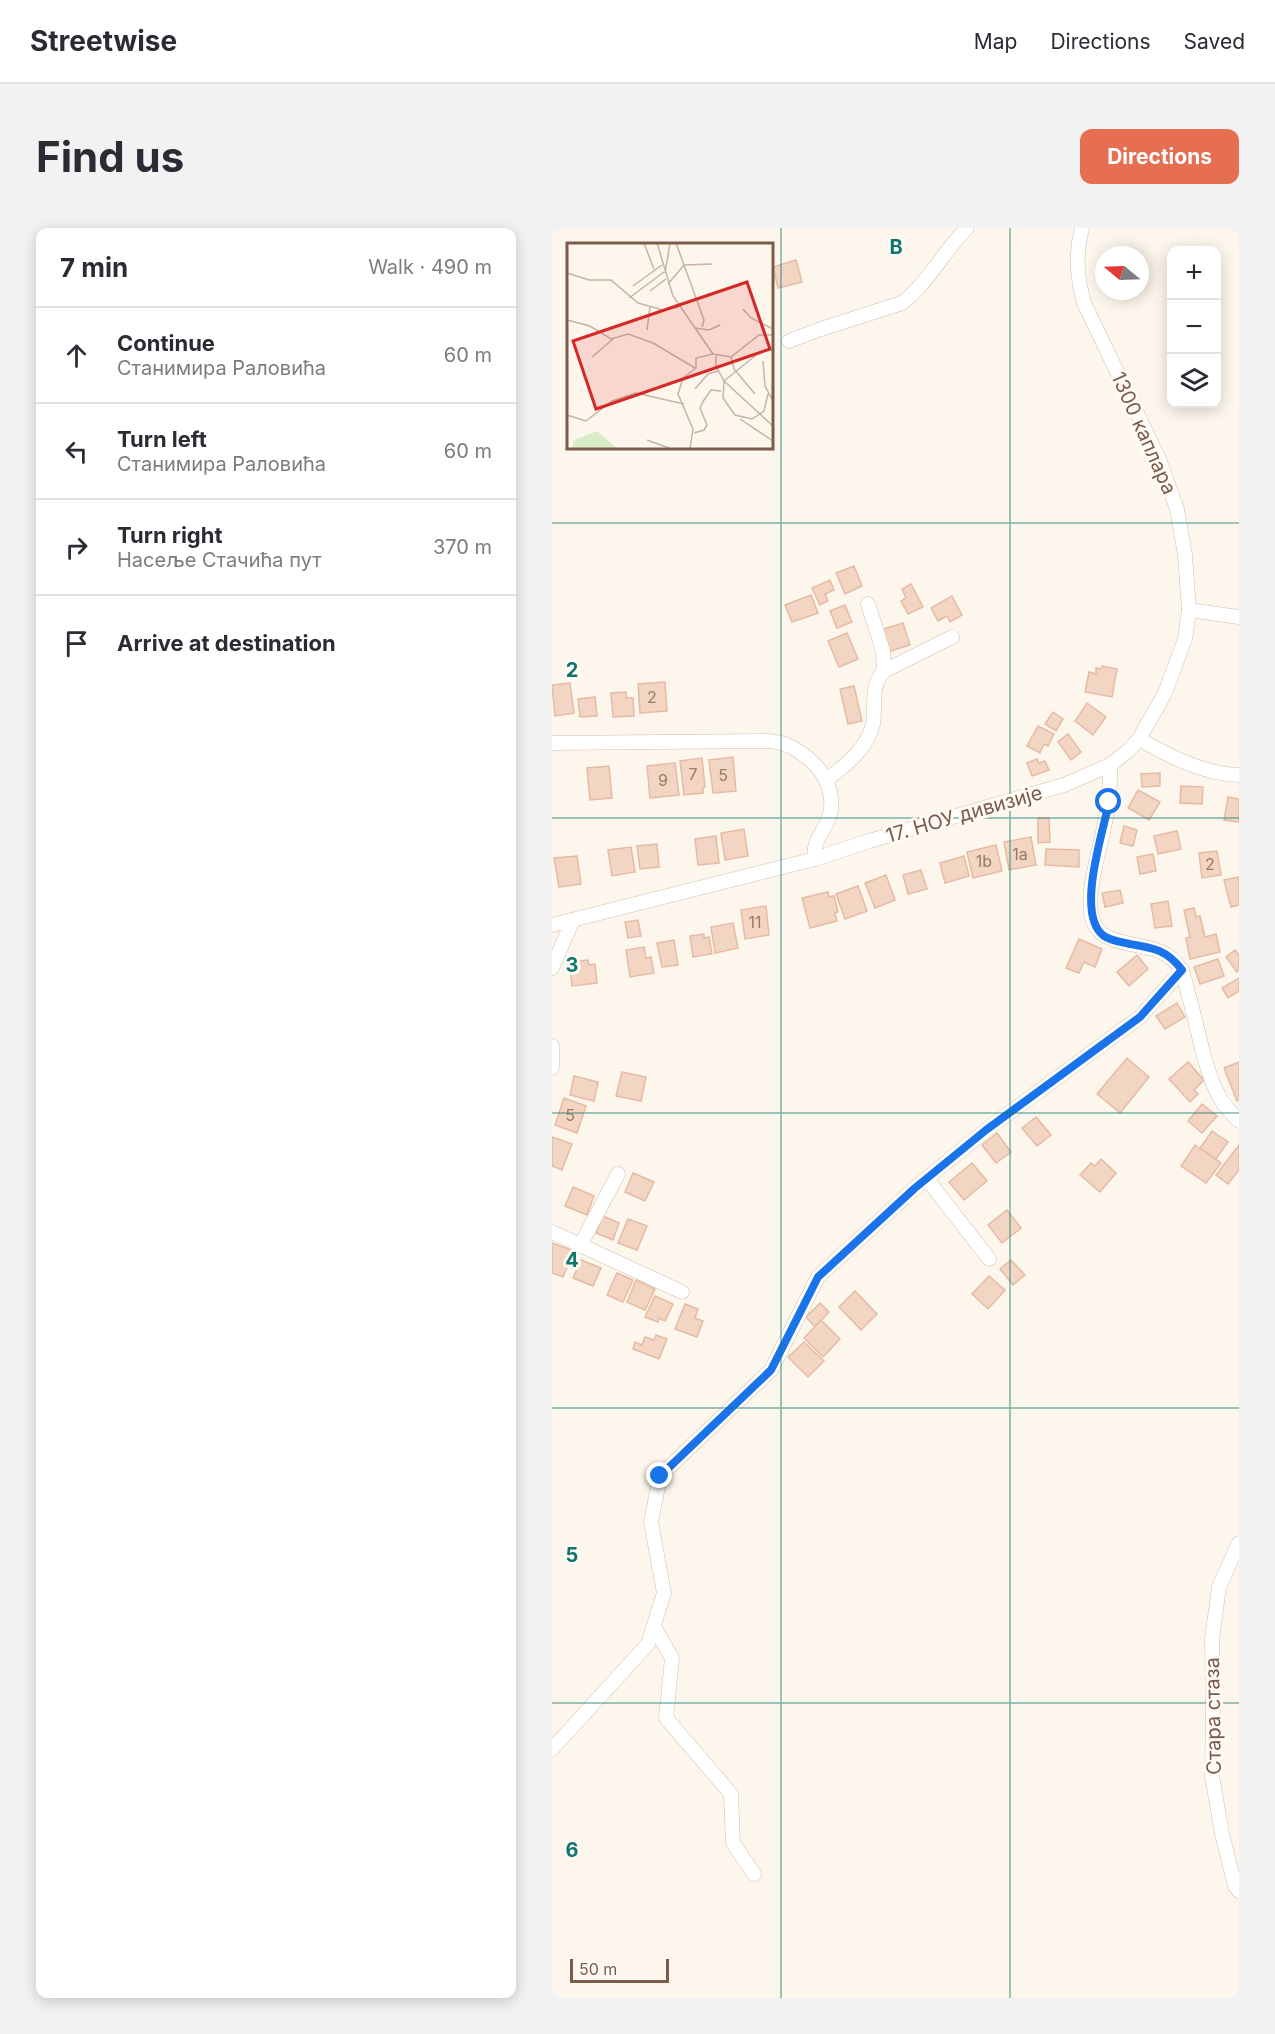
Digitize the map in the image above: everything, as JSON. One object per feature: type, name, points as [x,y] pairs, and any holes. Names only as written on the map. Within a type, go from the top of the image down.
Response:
[{"type":"street","points":[[789,341],[903,303],[913,295],[950,246],[967,228]]},
{"type":"street","name":"1300 каплара","points":[[1082,228],[1077,254],[1082,294],[1088,312],[1151,440],[1172,492],[1183,539],[1189,610],[1185,639],[1159,706],[1139,739],[1110,765]]},
{"type":"street","points":[[868,604],[883,651],[884,670]]},
{"type":"street","points":[[1189,610],[1239,617]]},
{"type":"street","points":[[826,780],[852,759],[867,738],[872,726],[876,680],[884,670],[952,638]]},
{"type":"street","points":[[1139,739],[1197,766],[1215,772],[1239,775]]},
{"type":"street","points":[[552,743],[778,741],[788,744],[821,771],[826,780],[831,806],[828,820],[815,844],[815,859]]},
{"type":"street","points":[[1110,765],[1109,802],[1090,898],[1091,916],[1096,927],[1104,936],[1116,941],[1154,948],[1168,954],[1182,970],[1211,1079],[1219,1097],[1239,1121]]},
{"type":"street","name":"17. НОУ дивизије","points":[[552,925],[815,859],[869,841],[1064,785],[1110,765]]},
{"type":"street","points":[[552,968],[573,920]]},
{"type":"street","points":[[552,1749],[648,1644],[664,1593],[651,1522],[660,1476],[771,1370],[818,1277],[927,1179],[986,1130],[1140,1017],[1182,970]]},
{"type":"street","points":[[552,1046],[552,1068]]},
{"type":"street","points":[[581,1244],[618,1174]]},
{"type":"street","points":[[927,1179],[989,1259]]},
{"type":"street","points":[[552,1232],[682,1292]]},
{"type":"street","name":"Стара стаза","points":[[1239,1543],[1219,1587],[1212,1639],[1212,1776],[1222,1833],[1235,1886],[1239,1892]]},
{"type":"street","points":[[654,1627],[672,1658],[666,1718],[731,1794],[733,1843],[754,1874]]},
{"type":"building","points":[[796,260],[802,282],[778,288],[773,267]]},
{"type":"building","points":[[854,566],[862,586],[845,594],[836,573]]},
{"type":"building","points":[[830,580],[834,590],[825,594],[828,601],[820,605],[812,588]]},
{"type":"building","points":[[911,584],[923,607],[908,614],[901,601],[906,598],[902,589]]},
{"type":"building","points":[[811,595],[818,613],[792,622],[785,605]]},
{"type":"building","points":[[952,596],[962,615],[950,622],[947,616],[938,621],[931,608]]},
{"type":"building","points":[[845,605],[852,622],[837,628],[830,611]]},
{"type":"building","points":[[903,623],[910,645],[887,652],[880,630]]},
{"type":"building","points":[[847,633],[858,659],[839,667],[828,641]]},
{"type":"building","points":[[1102,666],[1117,669],[1112,697],[1085,692],[1089,672],[1096,674],[1096,668],[1101,669]]},
{"type":"building","points":[[665,682],[667,711],[640,713],[638,684]]},
{"type":"building","points":[[570,683],[574,713],[555,716],[552,685]]},
{"type":"building","points":[[854,686],[862,721],[848,724],[840,689]]},
{"type":"building","points":[[626,692],[626,698],[633,698],[634,716],[613,717],[611,693]]},
{"type":"building","points":[[595,697],[597,716],[580,717],[578,699]]},
{"type":"building","points":[[1087,703],[1106,717],[1093,735],[1075,721]]},
{"type":"building","points":[[1053,712],[1063,719],[1056,731],[1045,724]]},
{"type":"building","points":[[1038,726],[1054,734],[1048,746],[1044,744],[1040,753],[1027,746]]},
{"type":"building","points":[[1068,734],[1081,752],[1071,760],[1058,742]]},
{"type":"building","points":[[733,757],[736,791],[713,793],[709,760]]},
{"type":"building","points":[[702,758],[705,787],[703,787],[703,793],[684,795],[680,761]]},
{"type":"building","points":[[1037,759],[1039,763],[1045,761],[1049,770],[1032,776],[1027,763]]},
{"type":"building","points":[[675,763],[679,795],[650,798],[647,766]]},
{"type":"building","points":[[609,766],[612,798],[590,800],[587,768]]},
{"type":"building","points":[[1160,773],[1160,786],[1142,787],[1141,774]]},
{"type":"building","points":[[1181,786],[1203,787],[1202,804],[1180,803]]},
{"type":"building","points":[[1138,790],[1160,802],[1149,820],[1128,808]]},
{"type":"building","points":[[1228,797],[1239,799],[1239,822],[1224,820]]},
{"type":"building","points":[[1038,818],[1049,818],[1050,842],[1038,843]]},
{"type":"building","points":[[1124,826],[1137,830],[1133,846],[1120,843]]},
{"type":"building","points":[[744,829],[748,856],[725,860],[721,833]]},
{"type":"building","points":[[1177,831],[1181,849],[1158,854],[1154,836]]},
{"type":"building","points":[[716,836],[719,863],[698,865],[695,839]]},
{"type":"building","points":[[1031,837],[1036,865],[1009,870],[1004,842]]},
{"type":"building","points":[[657,844],[659,867],[640,869],[637,846]]},
{"type":"building","points":[[996,845],[1002,871],[973,878],[967,852]]},
{"type":"building","points":[[631,847],[635,872],[612,876],[608,850]]},
{"type":"building","points":[[1046,849],[1079,850],[1079,867],[1045,865]]},
{"type":"building","points":[[1217,851],[1221,875],[1202,878],[1199,853]]},
{"type":"building","points":[[1153,854],[1156,871],[1140,874],[1137,857]]},
{"type":"building","points":[[577,856],[581,884],[559,887],[554,858]]},
{"type":"building","points":[[964,856],[969,876],[945,883],[940,863]]},
{"type":"building","points":[[921,870],[927,889],[908,894],[903,875]]},
{"type":"building","points":[[886,875],[895,900],[875,908],[865,883]]},
{"type":"building","points":[[1239,877],[1239,905],[1231,907],[1224,880]]},
{"type":"building","points":[[858,886],[867,911],[845,919],[836,894]]},
{"type":"building","points":[[1120,890],[1123,903],[1105,907],[1102,893]]},
{"type":"building","points":[[828,892],[829,897],[834,896],[838,912],[835,913],[837,921],[810,928],[802,898]]},
{"type":"building","points":[[1168,901],[1172,926],[1155,928],[1151,904]]},
{"type":"building","points":[[766,906],[769,935],[745,939],[741,910]]},
{"type":"building","points":[[1194,908],[1196,917],[1200,916],[1205,937],[1216,934],[1220,952],[1190,959],[1186,938],[1190,937],[1184,910]]},
{"type":"building","points":[[638,920],[641,936],[628,938],[625,922]]},
{"type":"building","points":[[733,923],[738,948],[715,953],[711,927]]},
{"type":"building","points":[[704,934],[704,938],[709,937],[712,954],[693,957],[690,936]]},
{"type":"building","points":[[1079,939],[1102,949],[1095,967],[1084,962],[1079,973],[1066,968]]},
{"type":"building","points":[[674,940],[678,965],[662,967],[657,943]]},
{"type":"building","points":[[644,947],[646,958],[651,957],[654,973],[630,977],[626,950]]},
{"type":"building","points":[[1235,950],[1239,955],[1237,972],[1226,957]]},
{"type":"building","points":[[1137,955],[1148,969],[1129,986],[1117,972]]},
{"type":"building","points":[[1218,959],[1224,976],[1200,984],[1194,967]]},
{"type":"building","points":[[588,960],[589,965],[595,964],[597,983],[572,986],[570,967],[578,966],[577,961]]},
{"type":"building","points":[[1239,978],[1239,991],[1228,998],[1222,988]]},
{"type":"building","points":[[1177,1003],[1185,1017],[1165,1029],[1156,1016]]},
{"type":"building","points":[[1127,1058],[1149,1077],[1120,1113],[1097,1094]]},
{"type":"building","points":[[1188,1062],[1204,1080],[1194,1090],[1198,1094],[1190,1102],[1169,1079]]},
{"type":"building","points":[[1239,1062],[1239,1100],[1237,1101],[1224,1068]]},
{"type":"building","points":[[622,1072],[646,1077],[641,1101],[616,1096]]},
{"type":"building","points":[[574,1076],[598,1082],[594,1101],[570,1095]]},
{"type":"building","points":[[564,1098],[586,1106],[577,1133],[555,1125]]},
{"type":"building","points":[[1202,1104],[1217,1116],[1202,1133],[1188,1121]]},
{"type":"building","points":[[1036,1117],[1051,1135],[1037,1146],[1022,1128]]},
{"type":"building","points":[[1212,1131],[1228,1142],[1216,1159],[1200,1148]]},
{"type":"building","points":[[997,1133],[1011,1152],[996,1163],[982,1145]]},
{"type":"building","points":[[552,1137],[572,1144],[562,1170],[552,1166]]},
{"type":"building","points":[[1195,1145],[1221,1163],[1206,1183],[1181,1166]]},
{"type":"building","points":[[1239,1145],[1239,1170],[1228,1184],[1216,1175]]},
{"type":"building","points":[[1101,1159],[1116,1173],[1100,1192],[1080,1175],[1091,1163],[1095,1166]]},
{"type":"building","points":[[972,1163],[987,1181],[964,1200],[949,1182]]},
{"type":"building","points":[[633,1173],[654,1182],[645,1201],[625,1192]]},
{"type":"building","points":[[573,1187],[594,1196],[587,1215],[565,1206]]},
{"type":"building","points":[[1007,1210],[1021,1228],[1002,1243],[988,1225]]},
{"type":"building","points":[[603,1216],[619,1223],[613,1240],[596,1233]]},
{"type":"building","points":[[628,1219],[647,1226],[637,1250],[618,1243]]},
{"type":"building","points":[[552,1243],[574,1251],[563,1277],[552,1273]]},
{"type":"building","points":[[581,1260],[601,1268],[593,1286],[573,1278]]},
{"type":"building","points":[[1011,1260],[1025,1275],[1013,1285],[1000,1269]]},
{"type":"building","points":[[617,1273],[633,1280],[623,1302],[607,1295]]},
{"type":"building","points":[[989,1276],[1005,1290],[988,1309],[972,1294]]},
{"type":"building","points":[[636,1280],[655,1289],[645,1310],[627,1302]]},
{"type":"building","points":[[855,1291],[877,1314],[861,1330],[839,1307]]},
{"type":"building","points":[[655,1296],[673,1304],[665,1321],[659,1318],[658,1322],[645,1317]]},
{"type":"building","points":[[820,1303],[829,1312],[815,1327],[806,1317]]},
{"type":"building","points":[[685,1304],[698,1309],[695,1318],[703,1321],[697,1337],[675,1329]]},
{"type":"building","points":[[821,1320],[840,1339],[823,1357],[804,1338]]},
{"type":"building","points":[[656,1335],[667,1339],[659,1359],[633,1349],[635,1342],[642,1345],[645,1337],[654,1340]]},
{"type":"building","points":[[804,1342],[824,1361],[808,1377],[788,1357]]},
{"type":"route","points":[[660,1476],[771,1370],[818,1277],[915,1188],[986,1130],[1140,1017],[1182,970],[1168,954],[1154,948],[1116,941],[1104,936],[1096,927],[1091,916],[1090,898],[1109,802]]}]
